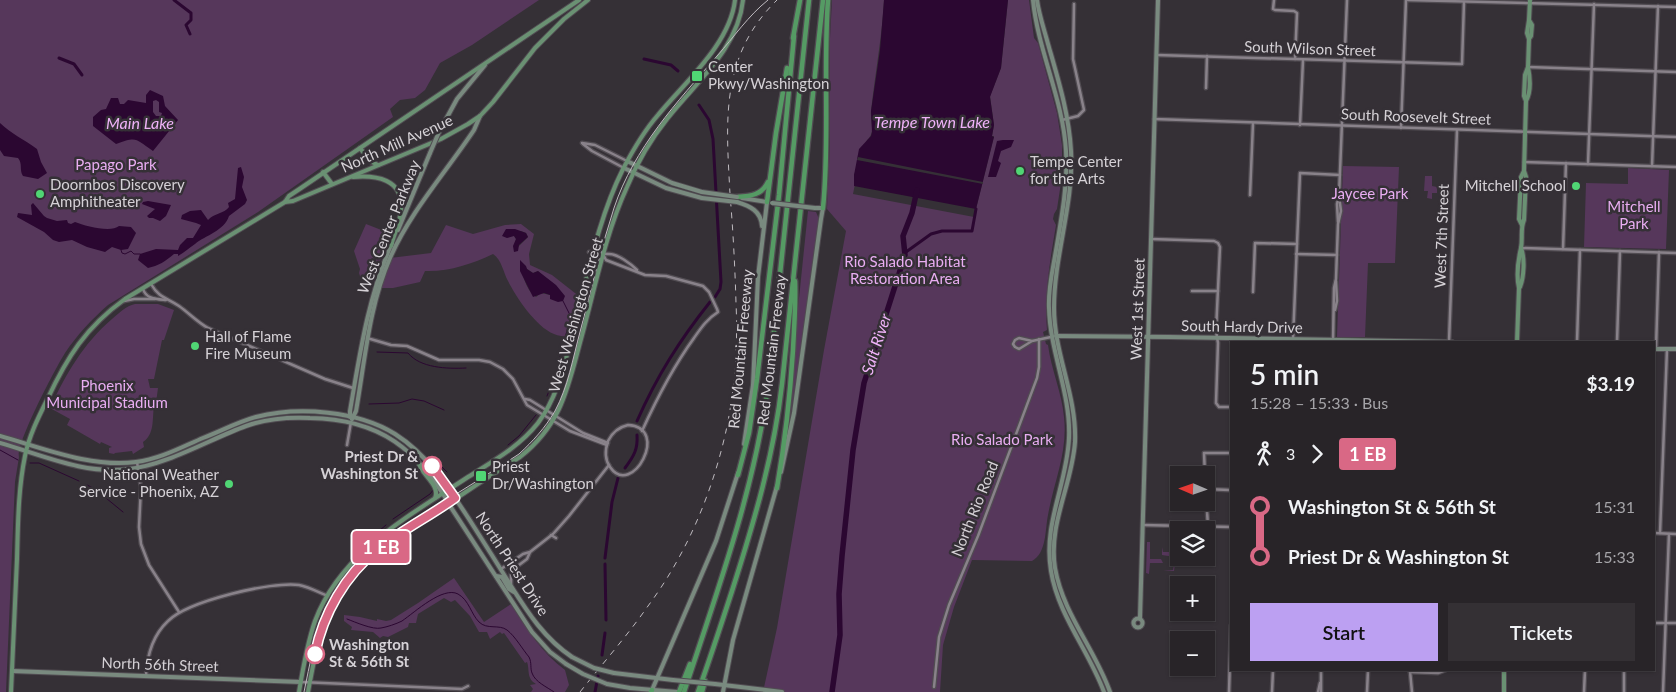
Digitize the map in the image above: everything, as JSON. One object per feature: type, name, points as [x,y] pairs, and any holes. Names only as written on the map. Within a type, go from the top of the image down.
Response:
[{"type":"highway","points":[[737,199],[751,196],[762,190],[768,182],[800,0]]},
{"type":"highway","name":"Red Mountain Freeway","points":[[684,692],[742,515],[764,416],[809,0]]},
{"type":"highway","name":"Red Mountain Freeway","points":[[698,692],[752,527],[770,461],[782,389],[823,0]]},
{"type":"highway","points":[[823,208],[826,151],[828,0]]},
{"type":"highway","points":[[738,475],[748,439],[756,389],[779,195],[794,36]]},
{"type":"highway","points":[[769,203],[770,170]]},
{"type":"highway","points":[[777,488],[791,387],[796,301],[795,266]]},
{"type":"highway","points":[[678,692],[700,642]]},
{"type":"highway","points":[[702,692],[708,665]]},
{"type":"main road","name":"North Mill Avenue","points":[[285,202],[289,196],[323,172],[579,0]]},
{"type":"main road","name":"North Mill Avenue","points":[[11,692],[20,499],[26,451],[37,420],[69,356],[90,329],[120,303],[285,202],[293,201],[440,139],[480,116],[535,48],[588,0]]},
{"type":"main road","name":"West Washington Street","points":[[299,692],[310,637],[317,616],[344,571],[367,547],[388,530],[518,444],[543,415],[557,388],[591,252],[607,205],[627,161],[656,117],[722,40],[730,24],[735,0]]},
{"type":"main road","name":"West Washington Street","points":[[308,692],[308,682],[324,624],[335,600],[350,577],[377,550],[520,457],[541,437],[553,421],[568,391],[618,208],[637,166],[666,120],[725,50],[739,20],[743,0]]},
{"type":"main road","points":[[1032,0],[1062,120],[1066,150],[1066,185],[1049,307],[1054,336],[1073,408],[1075,442],[1055,529],[1053,548],[1055,569],[1067,605],[1102,670],[1110,692]]},
{"type":"main road","points":[[1037,0],[1041,22],[1068,119],[1071,159],[1071,189],[1055,288],[1054,336]]},
{"type":"main road","name":"West 1st Street","points":[[1140,618],[1158,0]]},
{"type":"main road","points":[[1517,341],[1519,288],[1522,282],[1522,225],[1526,186],[1524,162],[1526,101],[1529,96],[1530,74],[1528,67],[1529,39],[1527,25],[1530,1]]},
{"type":"main road","points":[[548,20],[556,27]]},
{"type":"main road","name":"West Center Parkway","points":[[352,416],[356,411],[375,286],[430,153],[450,110],[460,93],[492,58]]},
{"type":"main road","name":"West Center Parkway","points":[[351,422],[354,388],[366,338],[379,288],[393,252],[412,218],[478,124],[480,116]]},
{"type":"main road","points":[[360,148],[370,160],[378,165]]},
{"type":"main road","points":[[627,161],[672,184],[737,199],[751,207],[760,216],[762,224],[760,250]]},
{"type":"main road","points":[[624,168],[672,190],[702,198],[737,199],[823,208],[792,424],[777,488],[734,640],[723,692]]},
{"type":"main road","points":[[323,172],[332,184]]},
{"type":"main road","points":[[349,178],[366,176],[380,178],[391,184],[397,191],[401,202],[401,211],[391,246]]},
{"type":"main road","name":"Red Mountain Freeeway","points":[[652,691],[712,551],[738,475],[751,399],[760,250],[769,203]]},
{"type":"main road","name":"South Hardy Drive","points":[[1054,336],[1148,336],[1333,341]]},
{"type":"main road","points":[[1655,349],[1676,349]]},
{"type":"main road","name":"North Priest Drive","points":[[0,436],[82,459],[106,463],[137,462],[164,455],[242,422],[264,415],[302,412],[352,416],[380,426],[408,443],[429,462],[544,633],[560,649],[572,657],[594,668],[614,673],[782,692]]},
{"type":"main road","name":"North Priest Drive","points":[[0,443],[86,468],[108,470],[138,468],[160,462],[245,426],[266,420],[297,417],[351,422],[387,436],[418,461],[444,494],[448,503],[536,636],[550,652],[566,664],[607,684],[652,691],[678,692]]},
{"type":"main road","points":[[418,461],[419,467],[436,490],[437,495],[434,500]]},
{"type":"main road","points":[[1068,470],[1050,528],[1048,548],[1051,572],[1058,599],[1104,692]]},
{"type":"main road","points":[[496,576],[502,577],[509,588],[516,593]]},
{"type":"main road","name":"North 56th Street","points":[[12,671],[300,682]]},
{"type":"main road","points":[[1504,692],[1505,671]]},
{"type":"street","points":[[1274,0],[1273,9],[1297,13],[1295,59]]},
{"type":"street","points":[[1333,341],[1333,296],[1336,279],[1337,204],[1339,196],[1347,0]]},
{"type":"street","points":[[1401,128],[1407,0],[1609,3],[1676,7]]},
{"type":"street","name":"South Wilson Street","points":[[1156,55],[1462,64],[1464,2]]},
{"type":"street","points":[[1062,120],[1078,116],[1084,108],[1073,59],[1074,4]]},
{"type":"street","points":[[1588,164],[1594,4]]},
{"type":"street","points":[[1652,166],[1658,6]]},
{"type":"street","points":[[1206,88],[1207,56]]},
{"type":"street","points":[[1300,125],[1303,60]]},
{"type":"street","points":[[1528,67],[1676,72]]},
{"type":"street","name":"South Roosevelt Street","points":[[1154,120],[1676,137]]},
{"type":"street","points":[[1250,195],[1253,123]]},
{"type":"street","name":"West 7th Street","points":[[1450,341],[1457,130]]},
{"type":"street","points":[[624,168],[592,151],[582,143],[595,145],[627,161]]},
{"type":"street","points":[[1524,162],[1676,167]]},
{"type":"street","points":[[1563,249],[1566,164]]},
{"type":"street","points":[[1293,339],[1300,173],[1340,175]]},
{"type":"street","points":[[1151,239],[1214,241],[1220,247],[1217,405],[1219,407],[1230,407]]},
{"type":"street","points":[[1253,292],[1255,243],[1297,244]]},
{"type":"street","points":[[1521,248],[1676,253]]},
{"type":"street","points":[[1577,341],[1580,250]]},
{"type":"street","points":[[1617,341],[1620,251]]},
{"type":"street","points":[[591,252],[604,256],[608,254],[619,258],[639,273]]},
{"type":"street","points":[[1655,349],[1659,252]]},
{"type":"street","points":[[1296,254],[1337,255]]},
{"type":"street","points":[[604,256],[606,260],[639,273],[666,276],[698,284],[710,294],[718,312],[703,325],[680,357],[642,430]]},
{"type":"street","points":[[151,284],[157,294],[180,307],[199,323],[325,379],[354,388]]},
{"type":"street","points":[[143,289],[146,295],[155,299]]},
{"type":"street","points":[[1192,291],[1218,292]]},
{"type":"street","points":[[120,303],[134,299],[170,301]]},
{"type":"street","name":"South Hardy Drive","points":[[1023,346],[1032,341],[1054,336]]},
{"type":"street","points":[[366,338],[393,346],[407,346],[439,360],[479,360],[490,362],[503,369],[512,379],[527,405],[575,434],[607,444]]},
{"type":"street","points":[[1016,339],[1022,340],[1023,346],[1017,348],[1013,344],[1016,339]]},
{"type":"street","name":"North Rio Road","points":[[934,687],[941,628],[1039,374],[1039,339]]},
{"type":"street","name":"South Hardy Drive","points":[[1022,340],[1032,341]]},
{"type":"street","points":[[1660,534],[1667,349]]},
{"type":"street","points":[[525,399],[530,400],[584,434],[607,444]]},
{"type":"street","name":"West Center Parkway","points":[[347,445],[351,422]]},
{"type":"street","points":[[628,425],[642,430],[647,446],[645,458],[629,474],[621,474],[614,471],[609,465],[606,456],[607,444],[613,433],[621,427],[628,425]]},
{"type":"street","points":[[1205,466],[1204,453],[1230,453]]},
{"type":"street","points":[[137,462],[141,488],[139,532],[141,544],[149,565],[179,612]]},
{"type":"street","points":[[501,569],[530,552],[551,535],[569,516],[609,465]]},
{"type":"street","points":[[1215,489],[1229,490]]},
{"type":"street","points":[[1143,525],[1170,525]]},
{"type":"street","points":[[1215,526],[1230,527]]},
{"type":"street","points":[[1655,533],[1676,534]]},
{"type":"street","points":[[1663,692],[1669,534]]},
{"type":"street","points":[[551,535],[556,538]]},
{"type":"street","points":[[512,586],[511,572],[528,559],[530,552]]},
{"type":"street","points":[[146,676],[147,660],[157,635],[169,620],[179,612],[203,602],[274,585],[299,585],[328,596]]},
{"type":"street","points":[[1655,623],[1676,623]]},
{"type":"street","points":[[1229,692],[1230,658]]},
{"type":"street","points":[[1272,692],[1273,671]]},
{"type":"street","points":[[1319,692],[1321,671]]},
{"type":"street","points":[[1367,692],[1368,671]]},
{"type":"street","points":[[1412,692],[1410,671],[1438,673],[1443,671]]},
{"type":"street","points":[[1584,692],[1585,671]]},
{"type":"street","points":[[1624,671],[1624,692]]},
{"type":"street","name":"North 56th Street","points":[[300,682],[462,689],[468,686]]},
{"type":"green space","name":"Papago Park","points":[[0,0],[539,0],[472,45],[440,63],[425,90],[415,98],[400,100],[390,109],[393,117],[258,212],[108,305],[75,340],[65,353],[45,389],[19,450],[15,482],[6,692],[0,692]]},
{"type":"green space","points":[[832,0],[884,0],[871,111],[872,130],[854,175],[856,179],[853,194],[974,217],[994,136],[992,136],[994,125],[990,96],[1001,68],[1008,0],[1029,0],[1034,38],[1038,43],[1057,113],[1062,145],[1062,176],[1057,209],[1053,219],[1056,225],[1047,290],[1047,330],[1043,332],[1061,399],[1065,430],[1045,540],[1037,557],[1032,561],[972,560],[954,607],[943,645],[940,692],[763,692],[777,628],[846,231],[827,209]]},
{"type":"green space","name":"Jaycee Park","points":[[1343,166],[1399,167],[1395,263],[1368,263],[1365,337],[1337,337]]},
{"type":"green space","name":"Mitchell Park","points":[[1628,168],[1669,170],[1666,249],[1584,247],[1586,183],[1628,184]]},
{"type":"green space","points":[[1425,176],[1432,176],[1432,186],[1437,187],[1437,193],[1432,193],[1432,199],[1427,198],[1428,191],[1424,191]]},
{"type":"green space","points":[[808,211],[816,212],[819,219],[789,431],[795,337]]},
{"type":"green space","points":[[366,224],[389,233],[388,241],[370,282],[361,279],[354,251]]},
{"type":"green space","points":[[521,224],[534,234],[529,254],[530,265],[552,275],[580,297],[569,337],[559,336],[547,330],[527,311],[493,254],[460,267],[425,271],[420,282],[393,288],[379,288],[390,258],[431,253],[446,225],[473,234],[505,225]],"holes":[[[521,231],[526,233],[528,237],[514,251],[516,239],[514,236]],[[520,261],[533,273],[538,271],[557,287],[561,294],[550,295],[541,293],[536,297],[526,285]]]},
{"type":"green space","name":"Phoenix Municipal Stadium","points":[[135,304],[158,304],[174,310],[164,340],[162,340],[154,379],[148,379],[150,388],[158,388],[150,435],[143,442],[144,447],[133,454],[132,451],[114,454],[109,453],[109,448],[112,447],[101,442],[100,444],[67,425],[70,419],[50,408],[69,371],[92,339],[120,312]]},
{"type":"green space","points":[[1147,542],[1150,542],[1150,559],[1161,559],[1163,563],[1150,563],[1149,574],[1146,573]]},
{"type":"green space","points":[[1162,547],[1163,552],[1170,552],[1170,556],[1162,555]]},
{"type":"green space","points":[[454,578],[484,622],[511,604],[542,648],[565,670],[569,685],[565,692],[531,692],[533,689],[530,685],[536,684],[530,677],[527,662],[525,663],[504,633],[500,632],[490,639],[487,632],[479,632],[470,616],[455,600],[451,602],[444,598],[418,614],[416,623],[409,623],[408,627],[388,637],[383,636],[380,638],[373,632],[351,630],[352,627],[344,621],[344,615],[377,621],[377,619],[391,620]]},
{"type":"water","name":"Tempe Town Lake","points":[[884,0],[1008,0],[1001,68],[990,97],[994,125],[992,136],[994,137],[976,209],[854,186],[859,149],[871,136],[872,132],[871,111],[880,50]]},
{"type":"water","name":"Main Lake","points":[[150,90],[163,96],[165,106],[178,120],[153,151],[136,140],[116,144],[93,126],[93,117],[101,110],[106,109],[111,98],[118,98],[120,104],[124,104],[128,100],[146,103],[146,95]],"holes":[[[153,101],[159,102],[159,112],[162,113],[161,116],[156,116],[153,112]]]},
{"type":"water","points":[[0,123],[37,149],[47,173],[38,179],[23,176],[18,158],[4,156],[0,150]]},
{"type":"water","points":[[1014,140],[1011,147],[1001,151],[998,161],[1001,163],[996,177],[988,177],[997,141]]},
{"type":"water","points":[[241,167],[244,177],[242,187],[247,200],[245,204],[229,216],[219,229],[178,256],[178,254],[174,254],[155,266],[148,268],[138,260],[140,254],[156,249],[178,250],[187,238],[193,238],[201,225],[181,219],[182,215],[190,211],[201,210],[208,220],[227,209],[229,207],[228,203],[235,199],[238,168]]},
{"type":"water","points":[[148,201],[171,205],[166,216],[160,221],[149,218],[147,216],[155,209],[142,204]]},
{"type":"water","points":[[33,203],[44,216],[57,221],[67,220],[71,224],[75,222],[104,229],[119,226],[131,227],[136,233],[128,249],[121,250],[112,247],[105,252],[72,240],[59,242],[17,217],[18,213],[32,215],[31,205]]},
{"type":"water","points":[[506,229],[515,229],[526,233],[528,237],[519,245],[518,251],[514,252],[513,246],[516,239],[514,236],[507,238],[502,236]]},
{"type":"water","points":[[520,260],[527,269],[533,273],[538,271],[556,285],[565,296],[563,301],[558,302],[550,299],[550,295],[544,293],[533,297],[520,271]]},
{"type":"pier","points":[[858,157],[983,182],[983,184],[857,160]]},
{"type":"waterway","points":[[174,0],[191,13],[191,20],[186,25],[190,34]]},
{"type":"waterway","points":[[59,58],[74,64],[82,75]]},
{"type":"waterway","points":[[644,59],[671,65],[678,71]]},
{"type":"waterway","points":[[699,105],[709,120],[713,139],[721,282],[720,289],[715,297]]},
{"type":"waterway","name":"Salt River","points":[[832,692],[840,635],[839,594],[842,556],[853,450],[864,383],[905,255],[903,236],[912,213],[917,190]]},
{"type":"waterway","points":[[906,252],[931,234],[942,231],[972,231],[976,209]]},
{"type":"waterway","points":[[121,250],[125,254],[131,251],[134,254],[140,254]]},
{"type":"waterway","points":[[563,301],[571,317],[564,341]]},
{"type":"waterway","points":[[637,421],[669,359],[710,302]]},
{"type":"waterway","points":[[547,396],[555,376],[562,349]]},
{"type":"waterway","points":[[377,352],[408,353],[419,362],[427,365],[442,368],[466,368]]},
{"type":"waterway","points":[[369,404],[399,403],[412,399],[424,401],[444,410]]},
{"type":"waterway","points":[[508,445],[519,436],[536,415]]},
{"type":"waterway","points":[[625,468],[635,452],[637,435]]},
{"type":"waterway","points":[[0,450],[18,460]]},
{"type":"waterway","points":[[30,463],[39,463],[79,481]]},
{"type":"waterway","points":[[440,465],[447,472]]},
{"type":"waterway","points":[[605,558],[612,502],[618,478]]},
{"type":"waterway","points":[[87,485],[95,489],[123,512]]},
{"type":"waterway","points":[[393,519],[430,494],[434,489]]},
{"type":"waterway","points":[[379,531],[386,525]]},
{"type":"waterway","points":[[605,564],[606,620]]},
{"type":"waterway","points":[[347,619],[369,627],[383,628],[402,621],[421,606],[437,597],[452,592],[458,594],[465,600],[479,622],[489,626],[504,628],[516,639],[529,657],[531,671],[538,682],[554,692]]},
{"type":"waterway","points":[[602,655],[605,633]]},
{"type":"waterway","points":[[595,692],[598,676]]},
{"type":"tram line","points":[[304,692],[315,641],[322,621],[346,578],[372,552],[400,530],[519,454],[551,417],[560,402],[567,382],[600,254],[614,208],[633,165],[672,108],[748,20],[768,0]]},
{"type":"railway","points":[[580,692],[640,617],[674,566],[696,523],[720,455],[732,399],[737,319],[728,140],[731,90],[736,66],[745,44],[758,21],[777,0]]},
{"type":"bus line","points":[[315,654],[328,614],[335,600],[356,570],[387,542],[455,498],[432,466]]},
{"type":"place","name":"Center Pkwy/Washington","points":[[697,76]]},
{"type":"place","name":"Tempe Center for the Arts","points":[[1020,171]]},
{"type":"place","name":"Mitchell School","points":[[1576,186]]},
{"type":"place","name":"Doornbos Discovery Amphitheater","points":[[40,194]]},
{"type":"place","name":"Hall of Flame Fire Museum","points":[[195,346]]},
{"type":"place","name":"Priest Dr & Washington St","points":[[432,466]]},
{"type":"place","name":"Priest Dr/Washington","points":[[481,476]]},
{"type":"place","name":"National Weather Service - Phoenix, AZ","points":[[229,484]]},
{"type":"place","name":"Washington St & 56th St","points":[[315,654]]},
{"type":"park label","name":"Rio Salado Habitat Restoration Area","points":[[905,270]]},
{"type":"park label","name":"Rio Salado Park","points":[[1002,440]]}]
